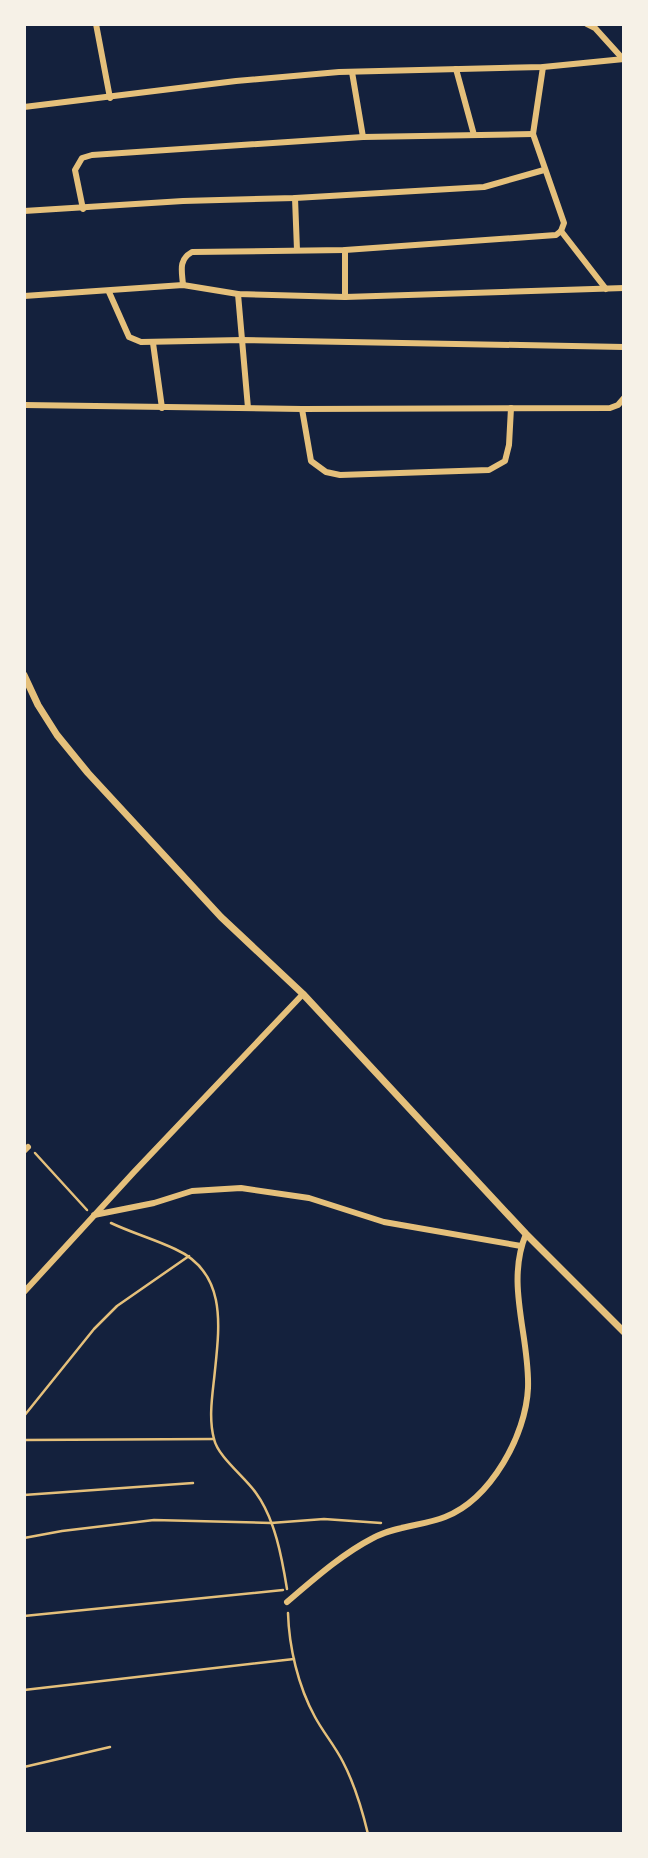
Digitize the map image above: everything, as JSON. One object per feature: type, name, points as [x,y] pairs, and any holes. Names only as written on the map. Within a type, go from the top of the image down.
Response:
[{"type":"street","points":[[96,24],[110,98]]},
{"type":"street","points":[[587,24],[595,28],[623,59]]},
{"type":"street","points":[[24,107],[236,81],[352,72],[543,67],[623,59]]},
{"type":"street","points":[[183,285],[182,261],[192,252],[345,250],[556,235],[564,223],[533,134],[543,67]]},
{"type":"street","points":[[456,69],[474,135]]},
{"type":"street","points":[[352,72],[363,137]]},
{"type":"street","points":[[83,209],[75,170],[82,158],[92,155],[363,137],[533,134]]},
{"type":"street","points":[[24,212],[183,201],[295,198],[484,187],[544,170]]},
{"type":"street","points":[[295,198],[297,250]]},
{"type":"street","points":[[561,231],[606,289]]},
{"type":"street","points":[[345,250],[345,297]]},
{"type":"street","points":[[24,296],[183,285],[238,294],[345,297],[624,288]]},
{"type":"street","points":[[109,292],[129,337],[141,342],[242,340],[624,347]]},
{"type":"street","points":[[238,294],[248,408]]},
{"type":"street","points":[[153,343],[163,408]]},
{"type":"street","points":[[24,405],[302,410],[610,408],[618,405],[624,398]]},
{"type":"street","points":[[302,410],[311,461],[326,472],[340,475],[489,470],[505,461],[509,445],[511,408]]},
{"type":"street","points":[[24,675],[38,705],[57,735],[88,773],[220,917],[303,994],[526,1234],[624,1332]]},
{"type":"street","points":[[24,1292],[303,994]]},
{"type":"street","points":[[94,1215],[155,1203],[192,1191],[241,1188],[309,1198],[384,1222],[521,1246]]},
{"type":"street","points":[[287,1602],[330,1567],[376,1536],[435,1520],[461,1507],[483,1489],[503,1463],[517,1438],[525,1415],[528,1389],[527,1349],[517,1279],[521,1246],[526,1234]]},
{"type":"lane","points":[[24,1495],[193,1483]]},
{"type":"lane","points":[[24,1767],[110,1747]]},
{"type":"path","points":[[24,1616],[287,1590],[281,1555],[259,1496],[223,1455],[214,1439],[211,1410],[218,1346],[217,1305],[209,1278],[202,1267],[189,1256],[94,1215],[77,1201],[43,1161],[26,1149]]},
{"type":"path","points":[[24,1416],[94,1329],[117,1307],[189,1256]]},
{"type":"path","points":[[24,1440],[214,1439]]},
{"type":"path","points":[[24,1538],[154,1520],[271,1523],[324,1519],[382,1523]]},
{"type":"path","points":[[287,1602],[294,1659],[313,1715],[343,1761],[368,1833]]},
{"type":"path","points":[[24,1690],[294,1659]]}]
